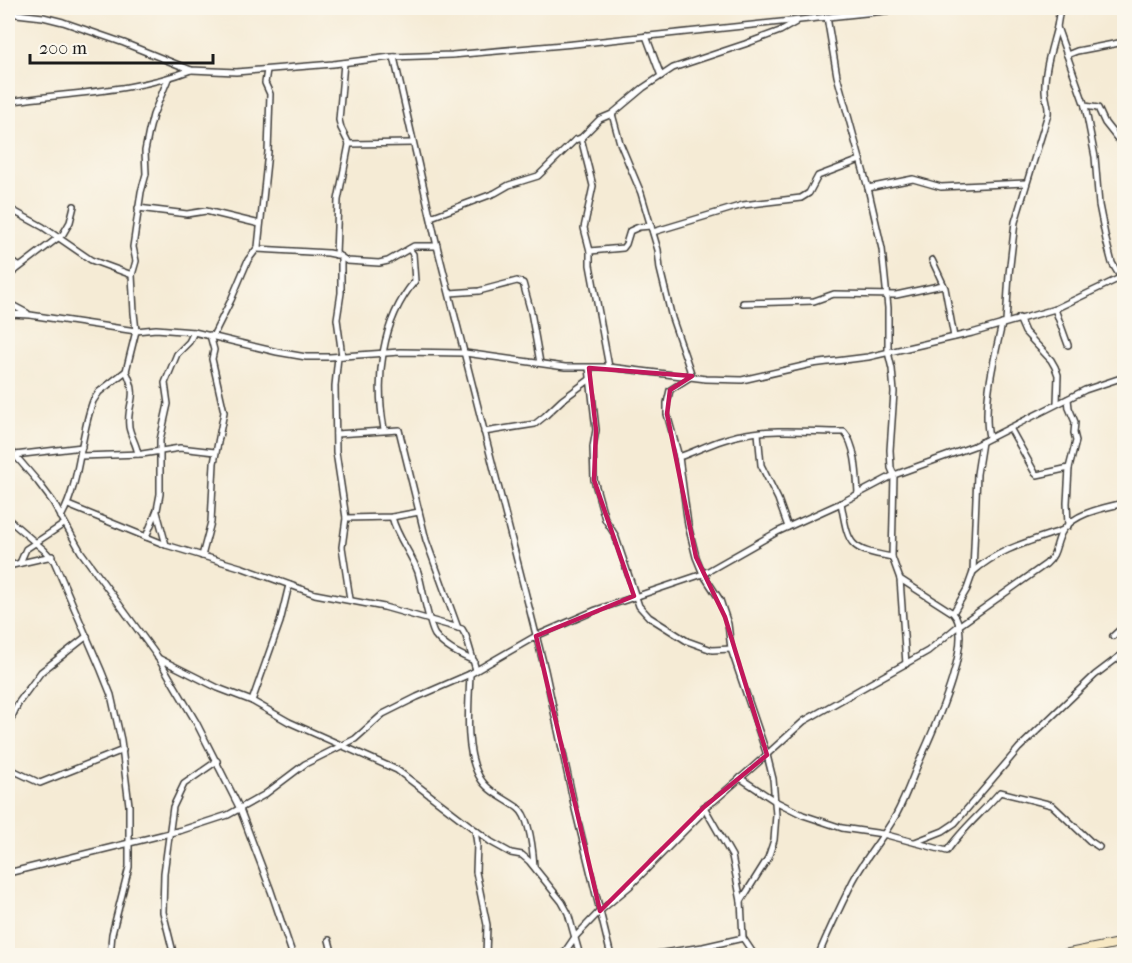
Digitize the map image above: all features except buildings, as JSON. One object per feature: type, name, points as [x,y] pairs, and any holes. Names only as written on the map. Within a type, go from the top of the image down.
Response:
[{"type":"main road","points":[[1054,956],[1125,942]]},
{"type":"street","points":[[8,13],[63,22],[191,70],[236,72],[394,57],[452,55],[913,8]]},
{"type":"street","points":[[989,437],[987,413],[994,358],[1004,323],[1015,222],[1047,114],[1048,102],[1044,93],[1060,8]]},
{"type":"street","points":[[827,17],[837,76],[868,188],[882,249],[887,295],[888,352],[894,392],[890,462],[894,474],[892,557],[900,579],[906,664]]},
{"type":"street","points":[[431,217],[509,185],[538,176],[600,119],[612,114],[643,88],[673,68],[746,44],[780,31],[797,21]]},
{"type":"street","points":[[1057,27],[1085,106],[1095,157],[1102,221],[1112,263],[1123,277],[1125,293]]},
{"type":"street","points":[[646,36],[661,76]]},
{"type":"street","points":[[1067,55],[1125,42]]},
{"type":"street","points":[[394,57],[437,246],[536,636],[611,956]]},
{"type":"street","points":[[344,63],[339,120],[340,128],[349,144],[338,201],[341,293],[337,319],[340,356],[336,459],[346,518],[342,547],[350,599]]},
{"type":"street","points":[[8,111],[9,101],[98,92],[168,79],[191,70]]},
{"type":"street","points":[[201,556],[213,513],[215,452],[224,412],[212,359],[214,350],[211,336],[231,300],[248,260],[257,249],[268,152],[270,94],[265,80],[267,70]]},
{"type":"street","points":[[138,454],[129,426],[133,388],[126,371],[136,331],[132,275],[136,261],[133,247],[138,208],[146,174],[145,152],[148,131],[168,79]]},
{"type":"street","points":[[1085,106],[1098,109],[1102,119],[1125,147]]},
{"type":"street","points":[[612,114],[620,143],[638,184],[652,229],[672,318],[692,376]]},
{"type":"street","points":[[581,138],[593,186],[584,233],[590,251],[590,265],[609,367]]},
{"type":"street","points":[[349,144],[413,143]]},
{"type":"street","points":[[590,251],[623,248],[630,231],[639,227],[652,229],[743,205],[801,198],[809,193],[818,176],[860,160]]},
{"type":"street","points":[[868,188],[913,179],[941,187],[1026,183]]},
{"type":"street","points":[[8,276],[65,232],[74,206]]},
{"type":"street","points":[[8,208],[91,260],[132,275]]},
{"type":"street","points":[[138,208],[187,214],[206,212],[260,224]]},
{"type":"street","points":[[257,249],[339,256],[351,262],[383,262],[418,246],[437,246]]},
{"type":"street","points":[[384,429],[380,382],[383,353],[391,325],[406,291],[415,280],[413,254],[409,249]]},
{"type":"street","points":[[932,260],[949,301],[954,338]]},
{"type":"street","points":[[8,261],[19,266]]},
{"type":"street","points":[[8,314],[30,315],[136,331],[156,329],[194,332],[306,357],[426,351],[465,353],[589,368],[609,367],[706,379],[742,380],[812,364],[888,352],[954,338],[1055,309],[1123,277]]},
{"type":"street","points":[[450,293],[479,291],[517,281],[523,283],[540,363]]},
{"type":"street","points":[[743,303],[814,301],[830,294],[887,295],[943,285]]},
{"type":"street","points":[[8,303],[30,315]]},
{"type":"street","points":[[1055,309],[1068,345]]},
{"type":"street","points":[[1019,318],[1025,332],[1055,367],[1058,375],[1057,403]]},
{"type":"street","points":[[146,537],[157,510],[159,494],[161,433],[168,404],[165,383],[177,354],[189,342],[194,332]]},
{"type":"street","points":[[589,368],[595,419],[594,480],[605,519],[615,535],[639,606],[649,618],[687,641],[712,650],[731,649]]},
{"type":"street","points":[[20,563],[26,549],[63,520],[95,396],[126,371]]},
{"type":"street","points":[[692,376],[670,390],[668,396],[667,414],[679,457],[684,508],[696,557],[703,574],[720,600],[730,629],[731,649],[767,755],[775,801],[776,832],[772,849],[741,901]]},
{"type":"street","points":[[8,873],[169,833],[240,809],[264,795],[305,764],[356,739],[384,714],[470,674],[536,636],[584,614],[703,574],[894,474],[982,442],[1096,385],[1125,377]]},
{"type":"street","points":[[484,432],[535,424],[589,380]]},
{"type":"street","points":[[562,956],[575,937],[600,911],[630,886],[701,814],[704,807],[714,801],[804,721],[928,651],[960,625],[1052,559],[1066,528],[1069,468],[1077,441],[1074,433],[1075,422],[1068,399]]},
{"type":"street","points":[[1010,428],[1035,473],[1038,475],[1069,468]]},
{"type":"street","points":[[336,434],[384,429],[396,429],[400,432],[430,551],[458,628]]},
{"type":"street","points":[[679,457],[718,441],[742,435],[844,432],[849,438],[857,471],[858,493]]},
{"type":"street","points":[[758,433],[761,465],[789,527]]},
{"type":"street","points":[[953,613],[967,589],[973,572],[977,474],[982,442]]},
{"type":"street","points":[[8,447],[39,482],[99,578],[157,656],[217,761],[240,809],[271,891],[292,956]]},
{"type":"street","points":[[15,455],[82,447]]},
{"type":"street","points":[[81,456],[138,454],[180,448],[215,452]]},
{"type":"street","points":[[841,503],[846,526],[855,547],[892,557]]},
{"type":"street","points":[[973,572],[985,561],[1002,552],[1066,528],[1088,513],[1125,503]]},
{"type":"street","points":[[68,505],[166,545],[315,594],[350,599],[458,628],[464,631],[476,669]]},
{"type":"street","points":[[157,510],[166,545]]},
{"type":"street","points":[[346,518],[392,517],[419,512]]},
{"type":"street","points":[[392,517],[396,531],[417,570],[434,633],[444,644],[474,661]]},
{"type":"street","points":[[8,519],[51,556],[111,696],[123,750],[129,805],[129,867],[112,934],[110,956]]},
{"type":"street","points":[[8,566],[51,556]]},
{"type":"street","points":[[818,956],[855,878],[896,816],[941,712],[960,651],[960,625],[953,613],[900,579]]},
{"type":"street","points":[[252,701],[289,585]]},
{"type":"street","points":[[1113,636],[1125,626]]},
{"type":"street","points":[[8,725],[19,702],[41,672],[87,636]]},
{"type":"street","points":[[915,842],[943,831],[955,823],[1019,748],[1095,675],[1125,653]]},
{"type":"street","points":[[157,656],[218,688],[252,701],[289,722],[408,777],[475,830],[501,847],[522,855],[559,897],[568,913],[580,956]]},
{"type":"street","points":[[470,674],[468,714],[475,767],[486,785],[521,812],[528,827],[534,868]]},
{"type":"street","points":[[8,768],[40,783],[123,750]]},
{"type":"street","points":[[174,956],[163,912],[164,873],[173,807],[181,788],[217,761]]},
{"type":"street","points":[[740,778],[775,801],[803,815],[842,828],[883,834],[947,851],[960,832],[987,808],[1000,792],[1052,804],[1090,841],[1100,847]]},
{"type":"street","points":[[704,807],[732,856],[741,901],[743,938],[755,956]]},
{"type":"street","points":[[475,830],[476,872],[487,925],[486,956]]},
{"type":"street","points":[[643,956],[743,938]]},
{"type":"street","points":[[329,940],[333,956]]},
{"type":"street","points":[[1119,956],[1125,948]]},
{"type":"highlighted area","points":[[589,368],[692,376],[670,390],[667,414],[696,557],[725,617],[767,755],[704,807],[600,911],[536,636],[634,596],[594,480],[596,430]]}]
